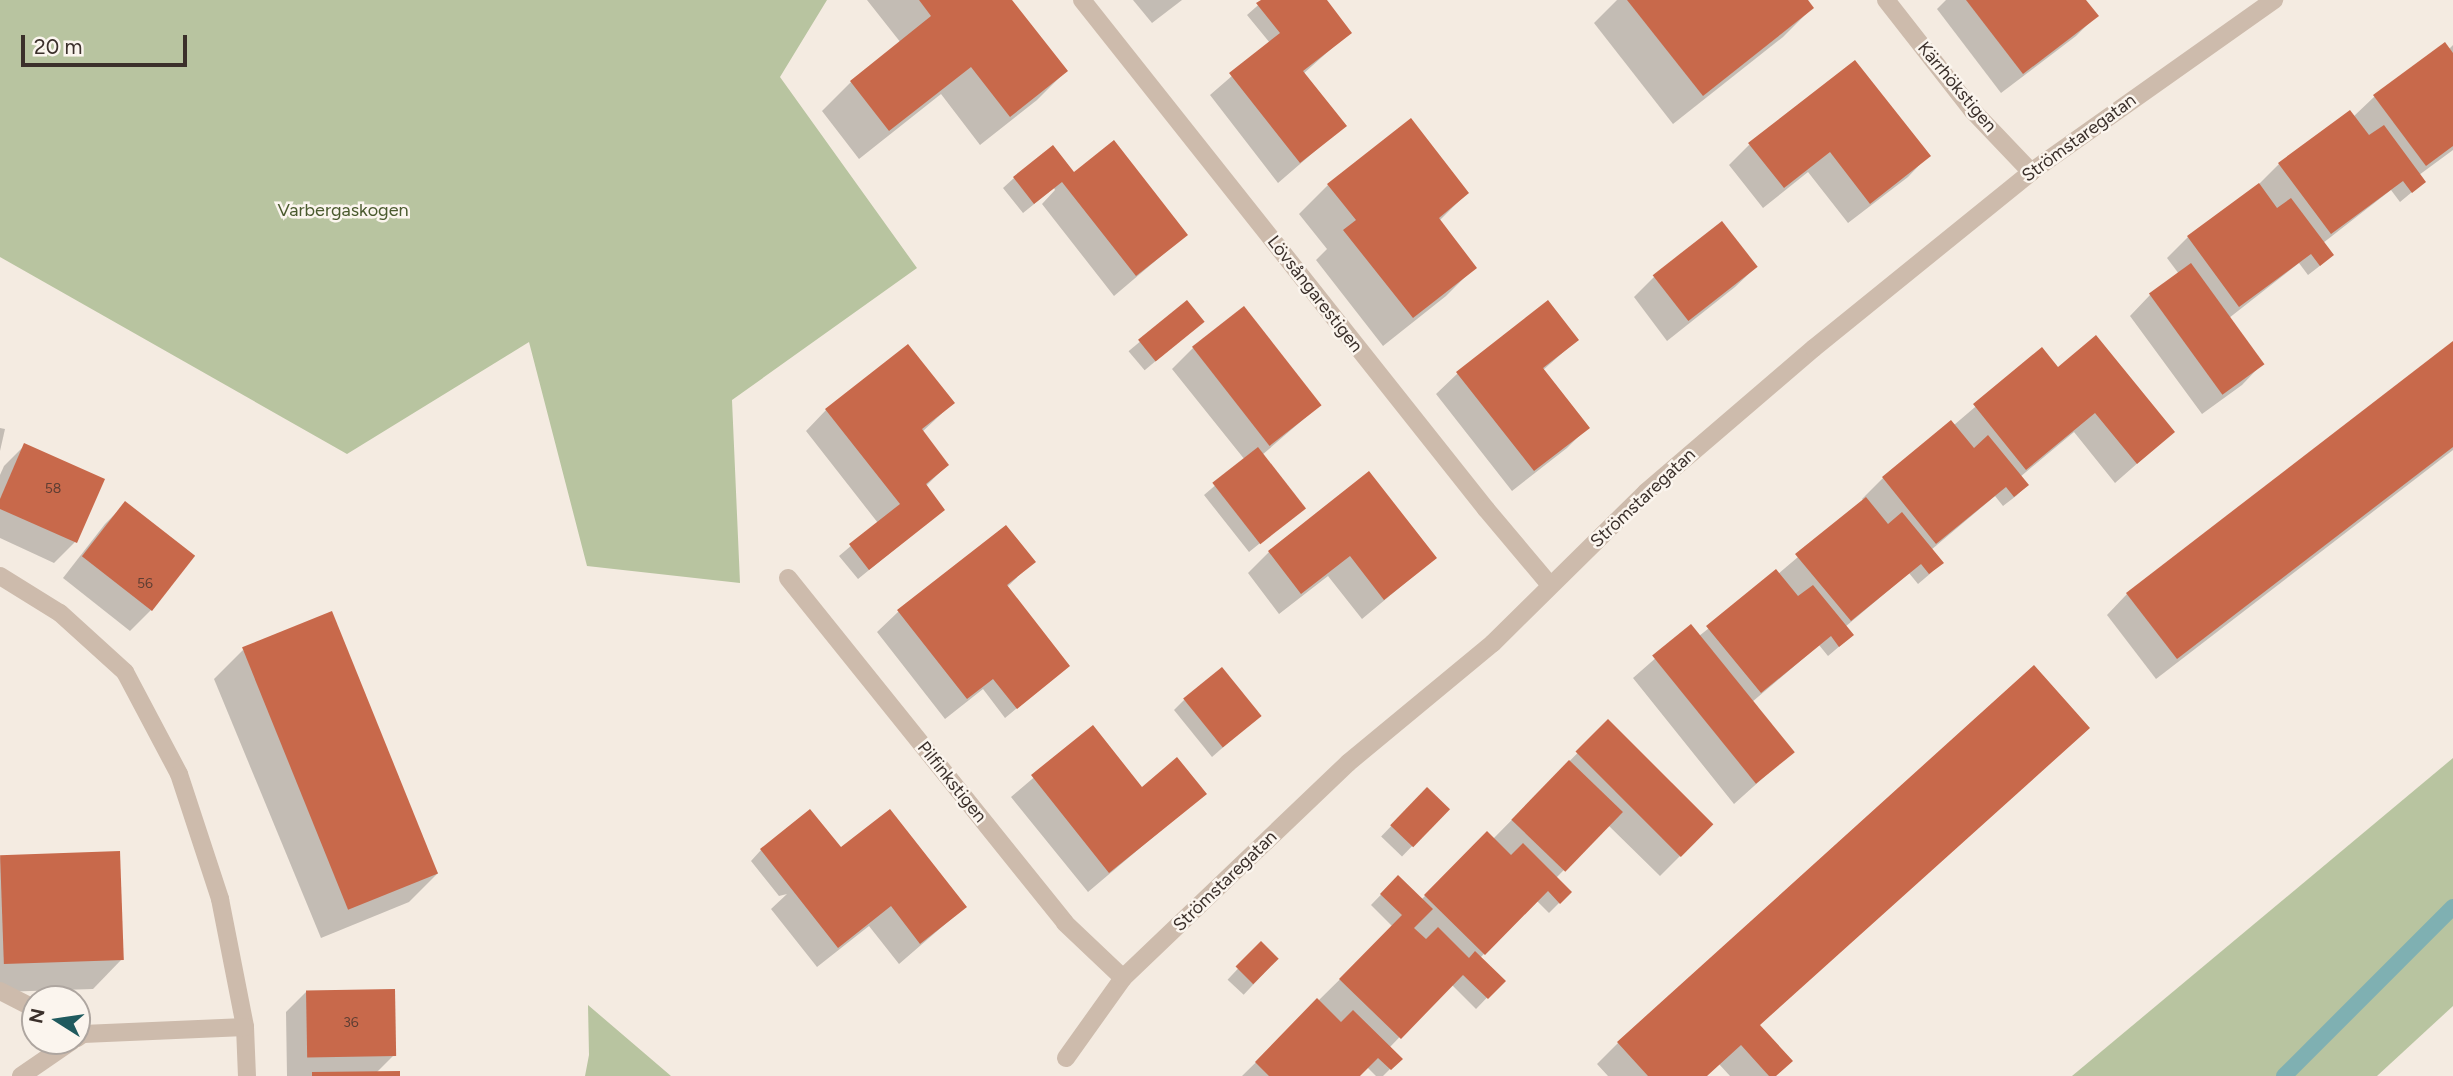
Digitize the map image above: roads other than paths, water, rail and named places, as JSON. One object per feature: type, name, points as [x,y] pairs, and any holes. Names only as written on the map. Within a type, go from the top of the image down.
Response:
[{"type":"street","name":"Lövsångarestigen","points":[[1082,0],[1486,509],[1550,585]]},
{"type":"street","name":"Kärrhökstigen","points":[[1886,0],[1972,110],[2031,172]]},
{"type":"street","name":"Strömstaregatan","points":[[1066,1058],[1123,978],[1348,763],[1493,643],[1646,492],[1814,348],[2031,172],[2274,0]]},
{"type":"street","points":[[0,576],[60,613],[125,672],[179,774],[220,899],[245,1027],[247,1076]]},
{"type":"street","name":"Pilfinkstigen","points":[[788,578],[1065,923],[1123,978]]},
{"type":"street","points":[[0,991],[21,1002]]},
{"type":"street","points":[[91,1035],[245,1027]]},
{"type":"street","points":[[21,1076],[50,1055]]},
{"type":"waterway","points":[[2284,1076],[2453,907]]},
{"type":"park label","name":"Varbergaskogen","points":[[343,210]]}]
